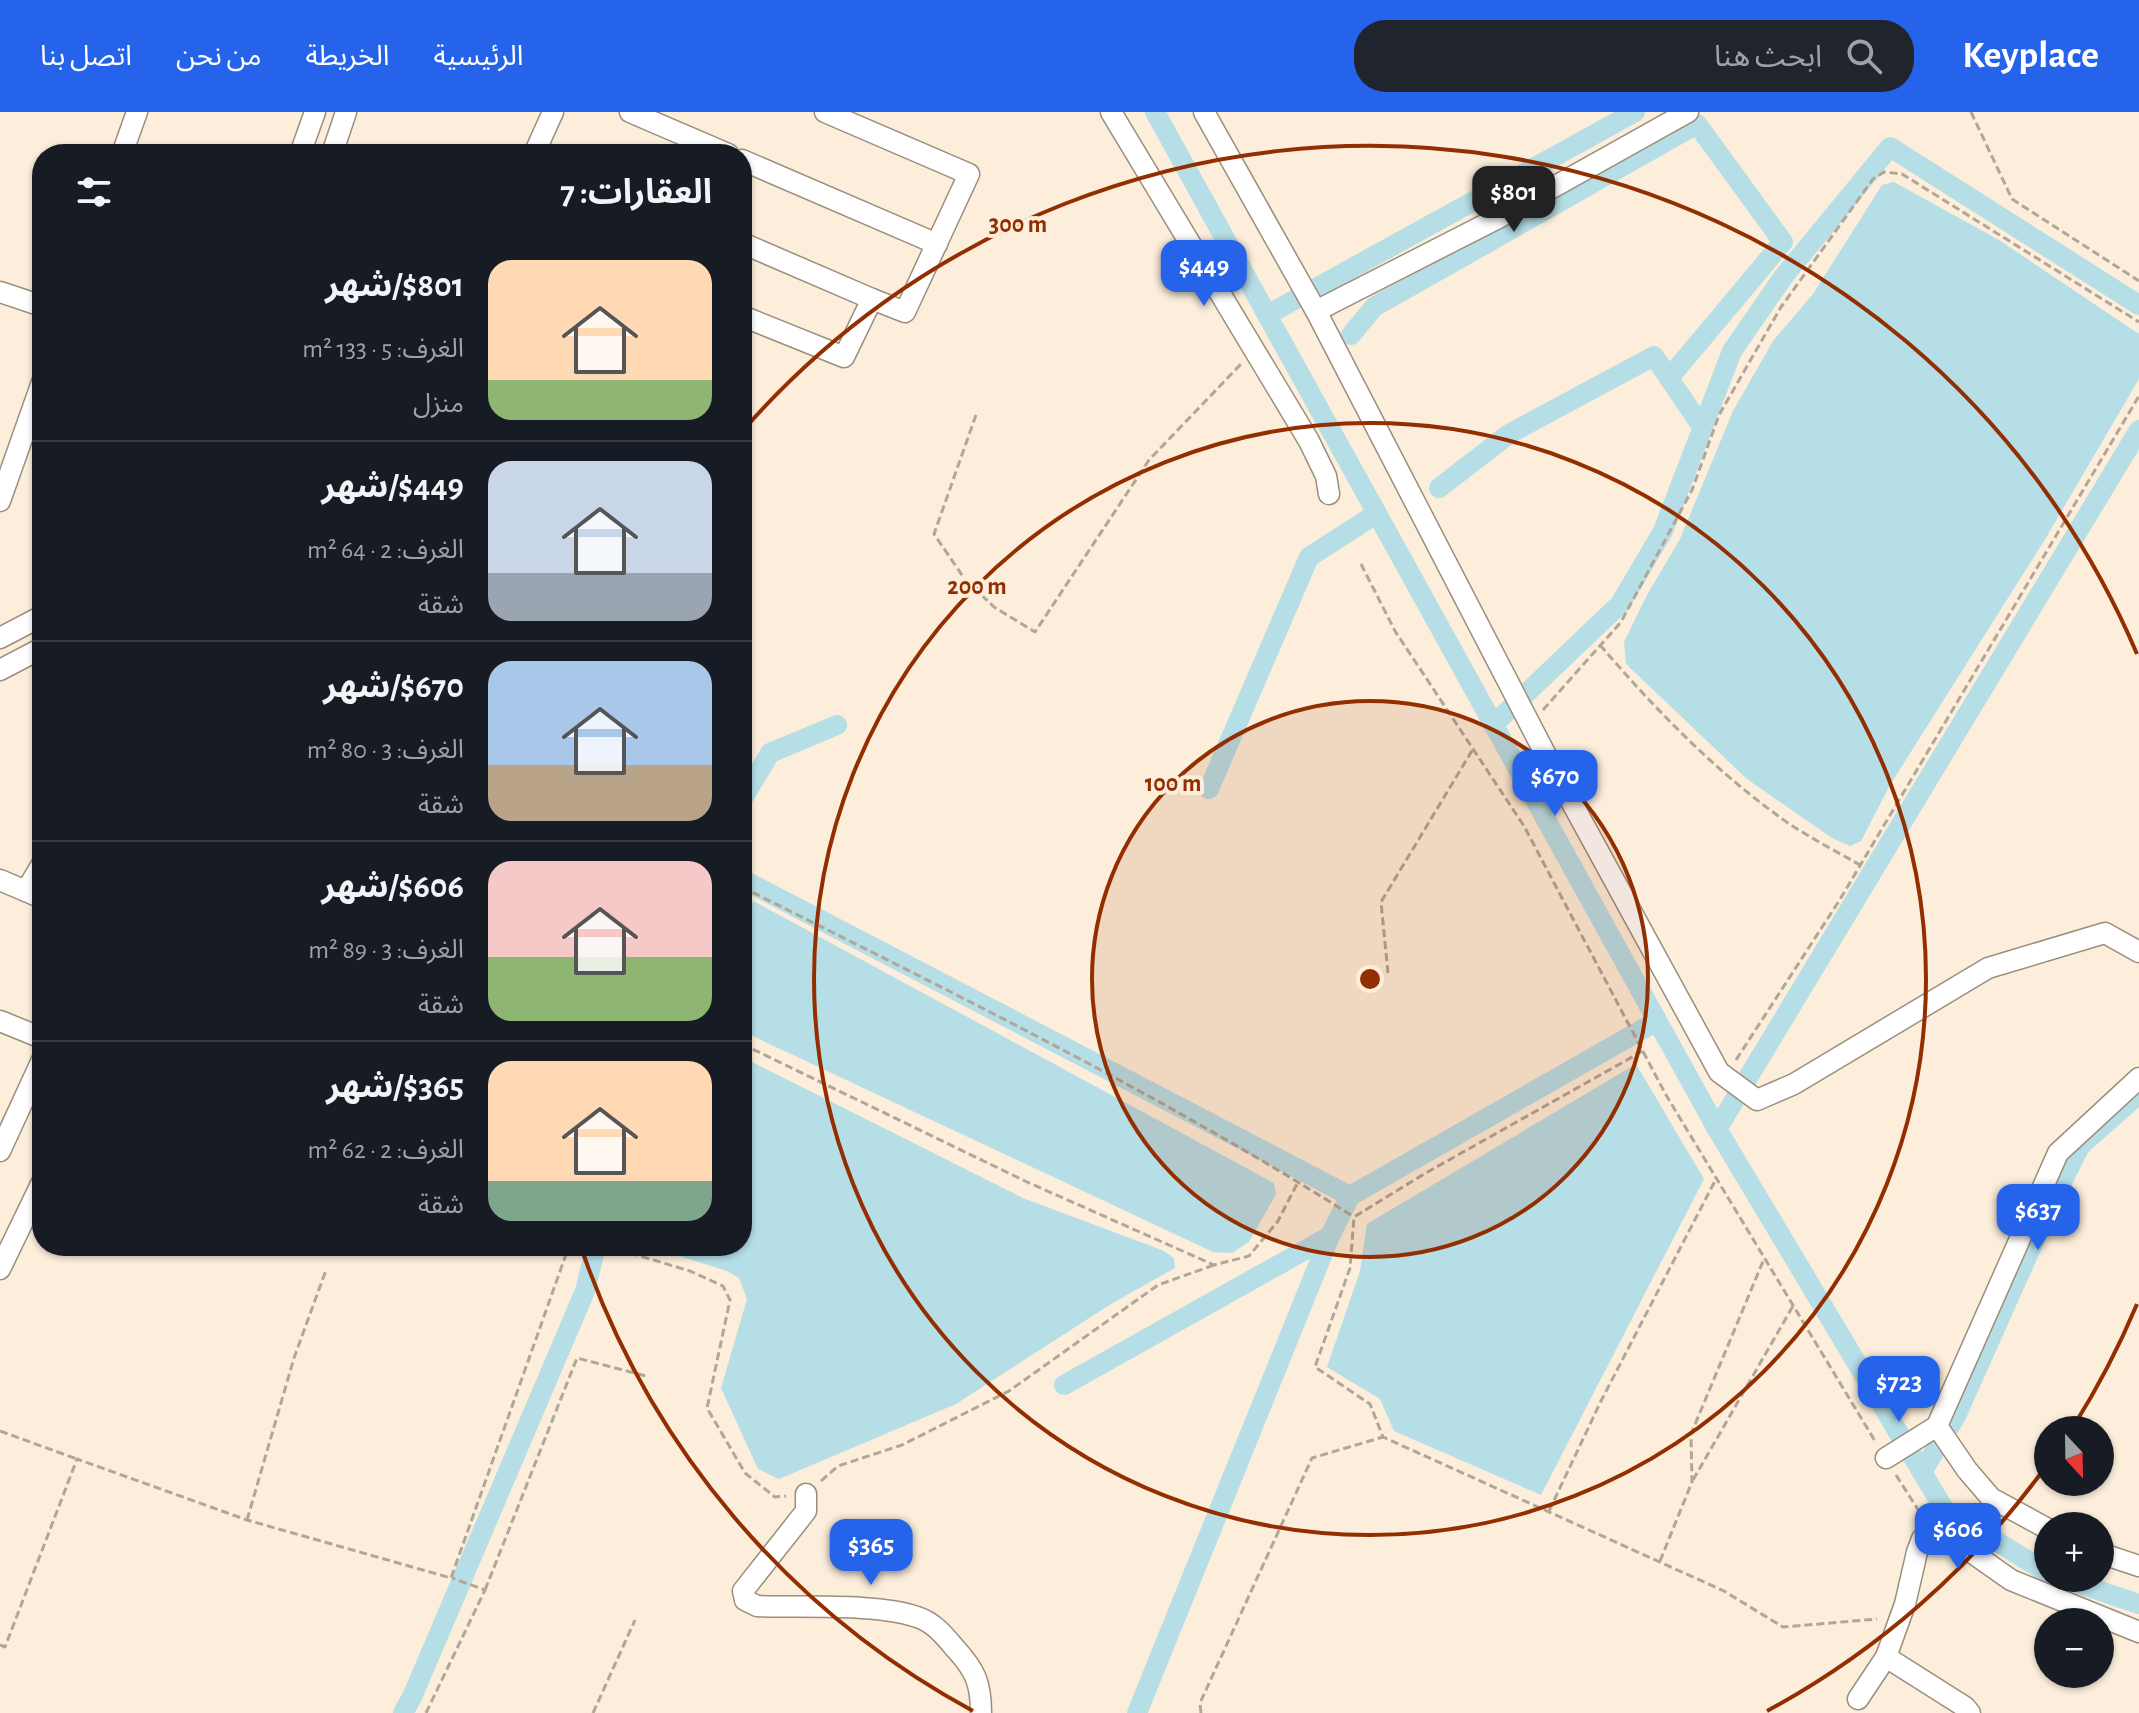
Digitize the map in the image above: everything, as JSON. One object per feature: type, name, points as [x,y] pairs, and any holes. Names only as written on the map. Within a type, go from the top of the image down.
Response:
[{"type":"street","points":[[126,144],[137,112]]},
{"type":"street","points":[[304,144],[315,112]]},
{"type":"street","points":[[335,144],[346,112]]},
{"type":"street","points":[[539,144],[553,112]]},
{"type":"street","points":[[630,112],[705,144]]},
{"type":"street","points":[[752,247],[905,312],[969,174],[825,112]]},
{"type":"street","points":[[1111,112],[1309,441],[1326,476],[1329,494]]},
{"type":"street","points":[[1204,112],[1316,311],[1530,724],[1719,1072],[1757,1100],[1794,1084],[1988,968],[2105,933],[2139,952]]},
{"type":"street","points":[[1316,311],[1500,217],[1688,112]]},
{"type":"street","points":[[752,164],[937,244]]},
{"type":"street","points":[[0,292],[32,303]]},
{"type":"street","points":[[752,320],[844,357],[872,299]]},
{"type":"street","points":[[0,501],[32,410]]},
{"type":"street","points":[[0,638],[32,621]]},
{"type":"street","points":[[0,670],[32,653]]},
{"type":"street","points":[[0,880],[32,894]]},
{"type":"street","points":[[0,1021],[32,1034]]},
{"type":"street","points":[[1886,1458],[1937,1426],[2058,1153],[2139,1078]]},
{"type":"street","points":[[0,1151],[32,1082]]},
{"type":"street","points":[[0,1269],[32,1203]]},
{"type":"street","points":[[1937,1426],[1967,1470],[1991,1498],[2034,1521]]},
{"type":"street","points":[[806,1494],[806,1511],[743,1591],[745,1600],[757,1606],[886,1610],[918,1617],[938,1629],[968,1662],[981,1689],[981,1713]]},
{"type":"street","points":[[1858,1699],[1886,1657],[1901,1617],[1917,1552],[1922,1539],[1933,1532],[1947,1535],[2011,1580],[2139,1632]]},
{"type":"street","points":[[2114,1558],[2139,1566]]},
{"type":"street","points":[[1886,1657],[1956,1700],[1970,1713]]},
{"type":"path","points":[[1971,112],[2012,199],[2139,281]]},
{"type":"path","points":[[1530,724],[1621,622],[1692,490],[1719,415],[1781,307],[1873,179],[1884,172],[1902,174],[2139,322]]},
{"type":"path","points":[[976,415],[934,534],[974,588],[994,607],[1035,632],[1149,460],[1254,350]]},
{"type":"path","points":[[1725,1077],[1860,865],[2139,396]]},
{"type":"path","points":[[1361,564],[1395,631],[1524,826],[1643,1051],[1716,1179],[1933,1532]]},
{"type":"path","points":[[1600,645],[1634,685],[1734,780],[1782,819],[1860,865]]},
{"type":"path","points":[[1388,973],[1381,902],[1473,749]]},
{"type":"path","points":[[752,892],[1006,1020],[1267,1162],[1354,1217]]},
{"type":"path","points":[[752,1049],[1025,1181],[1214,1265]]},
{"type":"path","points":[[1354,1217],[1424,1174],[1643,1051]]},
{"type":"path","points":[[1549,1511],[1601,1401],[1716,1179]]},
{"type":"path","points":[[640,1256],[690,1271],[723,1286],[730,1300],[707,1408],[745,1473],[775,1497],[806,1494],[838,1466],[902,1445],[1009,1391],[1158,1285],[1249,1256],[1278,1221],[1298,1182]]},
{"type":"path","points":[[1354,1217],[1350,1268],[1315,1367],[1370,1404],[1383,1437]]},
{"type":"path","points":[[451,1578],[565,1256]]},
{"type":"path","points":[[1692,1482],[1691,1434],[1764,1259]]},
{"type":"path","points":[[247,1520],[294,1358],[326,1270]]},
{"type":"path","points":[[1660,1561],[1692,1482],[1793,1306]]},
{"type":"path","points":[[426,1713],[485,1590],[577,1358],[646,1376]]},
{"type":"path","points":[[0,1431],[247,1520],[485,1590]]},
{"type":"path","points":[[1201,1713],[1200,1703],[1312,1458],[1383,1437],[1724,1591],[1783,1627],[1901,1617]]},
{"type":"path","points":[[0,1645],[5,1647],[77,1459]]},
{"type":"path","points":[[593,1713],[635,1620]]},
{"type":"water","points":[[1894,182],[1999,240],[2139,334],[2139,379],[2044,541],[1890,785],[1861,841],[1850,846],[1832,838],[1747,779],[1626,664],[1624,642],[1680,539],[1733,411],[1773,341],[1813,294],[1882,185]]},
{"type":"water","points":[[752,902],[1274,1183],[1276,1194],[1249,1242],[1232,1253],[1213,1252],[752,1036]]},
{"type":"water","points":[[752,1062],[1023,1198],[1162,1250],[1174,1258],[1175,1268],[1111,1304],[956,1404],[779,1479],[758,1469],[721,1388],[747,1299],[739,1278],[727,1271],[679,1256],[752,1256]]},
{"type":"water","points":[[1636,1064],[1704,1179],[1541,1495],[1394,1431],[1380,1399],[1327,1367],[1360,1271],[1367,1224]]},
{"type":"waterway","points":[[1155,112],[1717,1129],[1944,1509],[2034,1564]]},
{"type":"waterway","points":[[1267,315],[1635,112]]},
{"type":"waterway","points":[[1351,335],[1374,307],[1697,124],[1783,242],[1669,378]]},
{"type":"waterway","points":[[1493,725],[1620,604],[1663,531],[1732,351],[1784,276],[1890,147],[2139,305]]},
{"type":"waterway","points":[[1439,488],[1509,434],[1654,356],[1702,427]]},
{"type":"waterway","points":[[1717,1129],[2139,430]]},
{"type":"waterway","points":[[1209,789],[1309,557],[1376,514]]},
{"type":"waterway","points":[[752,783],[770,753],[837,725]]},
{"type":"waterway","points":[[752,884],[1350,1196],[1657,1021]]},
{"type":"waterway","points":[[1922,1472],[1956,1416],[2047,1212],[2080,1146],[2139,1094]]},
{"type":"waterway","points":[[1064,1385],[1330,1236],[1350,1196]]},
{"type":"waterway","points":[[1137,1713],[1330,1236]]},
{"type":"waterway","points":[[403,1713],[585,1291],[594,1256]]},
{"type":"waterway","points":[[2103,1592],[2139,1604]]}]
